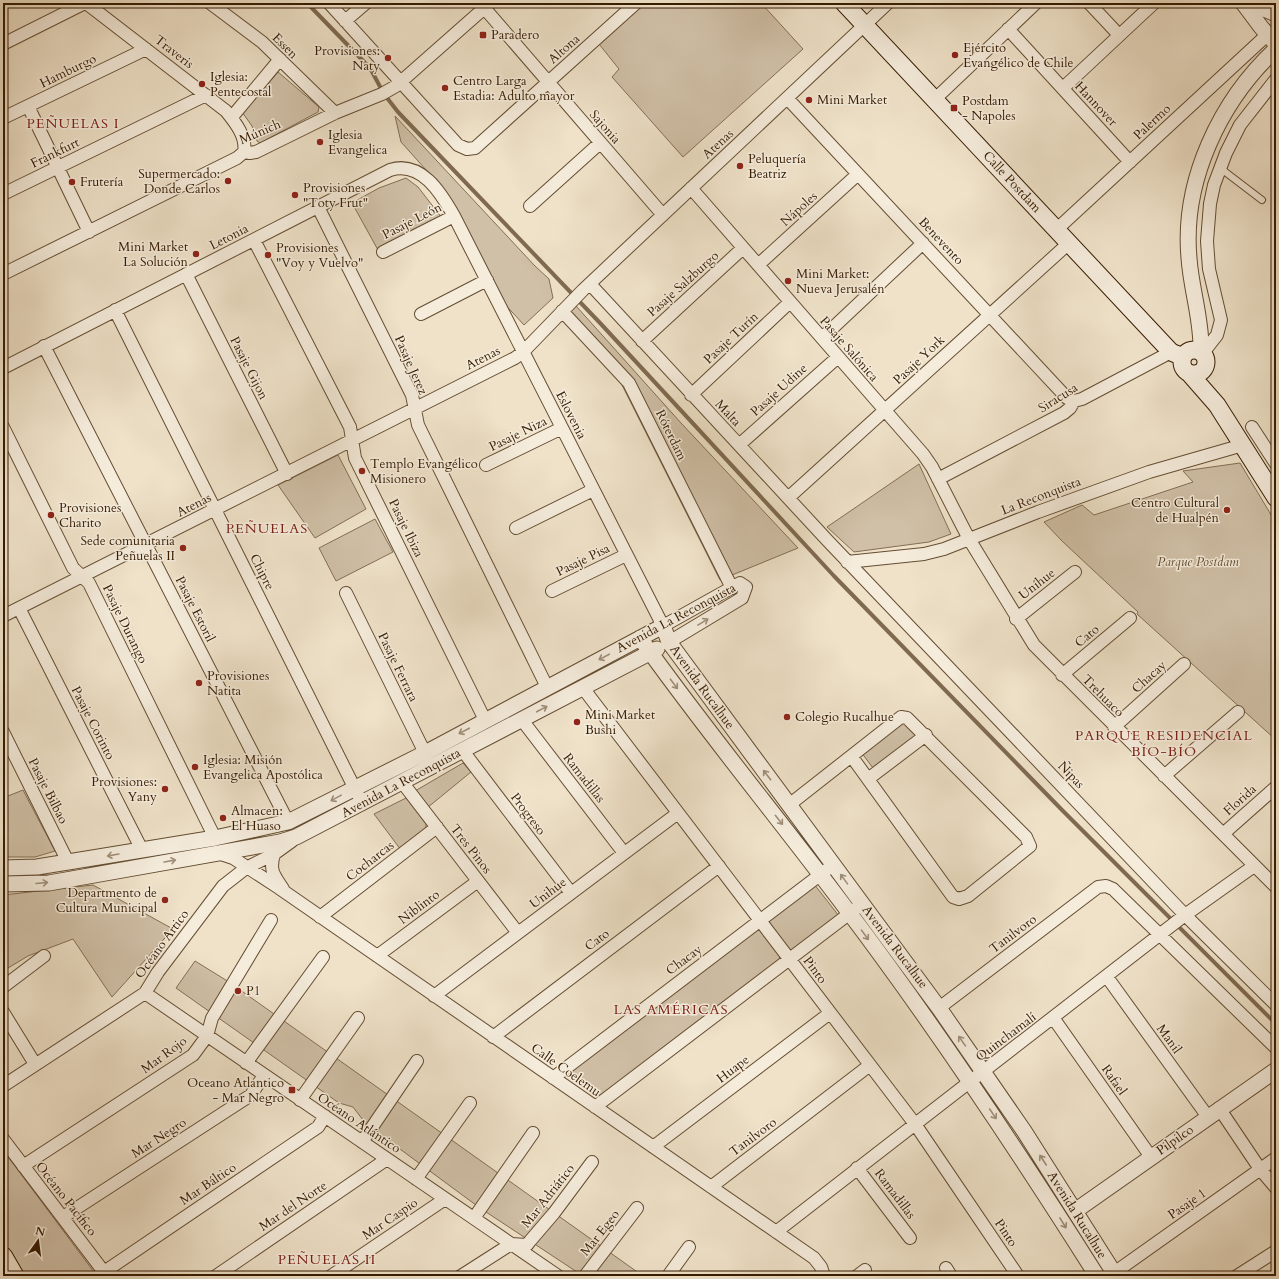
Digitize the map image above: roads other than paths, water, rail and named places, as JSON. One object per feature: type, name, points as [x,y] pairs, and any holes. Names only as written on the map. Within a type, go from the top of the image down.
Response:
[{"type":"main road","name":"Calle Postdam","points":[[844,3],[1068,243],[1177,354]]},
{"type":"main road","points":[[1217,405],[1203,356],[1192,350],[1177,354],[1183,368],[1217,405],[1276,498]]},
{"type":"main road","points":[[1189,373],[1196,374],[1202,372],[1203,356]]},
{"type":"main road","points":[[3,1257],[14,1276]]},
{"type":"street","points":[[3,44],[85,3]]},
{"type":"street","name":"Traveris","points":[[85,3],[206,95],[232,117],[243,139],[244,152]]},
{"type":"street","name":"Essen","points":[[210,3],[262,42],[335,113]]},
{"type":"street","points":[[328,3],[398,84]]},
{"type":"street","points":[[345,21],[366,3]]},
{"type":"street","name":"Altona","points":[[398,84],[458,145],[467,149],[475,148],[636,3]]},
{"type":"street","name":"Atenas","points":[[3,616],[287,474],[523,352],[566,307],[662,215],[888,3]]},
{"type":"street","points":[[934,100],[1036,3]]},
{"type":"street","points":[[1089,3],[1119,35]]},
{"type":"street","points":[[1063,88],[1154,3]]},
{"type":"street","points":[[1243,3],[1271,39]]},
{"type":"street","points":[[1250,3],[1276,14]]},
{"type":"street","name":"Sajonia","points":[[485,5],[548,82],[662,215]]},
{"type":"street","name":"Múnich","points":[[3,274],[237,158],[244,152],[250,154],[256,152],[335,113],[382,94],[398,84],[485,5]]},
{"type":"street","name":"Hannover","points":[[1008,29],[1130,162]]},
{"type":"street","name":"Palermo","points":[[1056,230],[1130,162],[1271,39]]},
{"type":"street","name":"Hamburgo","points":[[3,118],[146,49]]},
{"type":"street","points":[[1203,356],[1189,259],[1188,223],[1191,203],[1200,167],[1215,132],[1237,95],[1276,49]]},
{"type":"street","points":[[232,117],[280,60]]},
{"type":"street","points":[[1252,77],[1276,65]]},
{"type":"street","points":[[1203,356],[1213,342],[1221,325],[1221,313],[1209,268],[1207,241],[1210,204],[1220,168],[1240,125],[1276,80]]},
{"type":"street","name":"Frankfurt","points":[[3,194],[206,95]]},
{"type":"street","name":"Benevento","points":[[787,98],[1067,398],[1074,401]]},
{"type":"street","points":[[28,106],[89,232]]},
{"type":"street","points":[[530,206],[600,143]]},
{"type":"street","name":"Letonia","points":[[3,368],[390,170],[407,167],[421,174],[433,185],[454,216]]},
{"type":"street","name":"Nápoles","points":[[758,265],[858,174]]},
{"type":"street","name":"Pasaje Salónica","points":[[691,188],[923,454],[938,479],[968,539]]},
{"type":"street","name":"Pasaje Jerez","points":[[318,207],[412,395],[418,425],[547,687]]},
{"type":"street","name":"Pasaje León","points":[[383,252],[454,216]]},
{"type":"street","name":"Eslovenia","points":[[454,216],[663,626]]},
{"type":"street","name":"Pasaje Ibiza","points":[[254,240],[350,427],[355,458],[485,720]]},
{"type":"street","points":[[822,338],[923,243]]},
{"type":"street","name":"Pasaje York","points":[[788,498],[1068,243]]},
{"type":"street","name":"Pasaje Salzburgo","points":[[642,341],[743,248]]},
{"type":"street","name":"Pasaje Gijon","points":[[186,274],[287,474]]},
{"type":"street","points":[[420,314],[487,280]]},
{"type":"street","name":"Malta","points":[[587,287],[642,341],[847,562]]},
{"type":"street","name":"Pasaje Turín","points":[[691,395],[790,302]]},
{"type":"street","name":"Róterdam","points":[[566,307],[624,375],[629,383],[732,588]]},
{"type":"street","name":"Chipre","points":[[115,310],[362,803]]},
{"type":"street","name":"Pasaje Estoril","points":[[44,346],[288,822]]},
{"type":"street","name":"Siracusa","points":[[938,479],[1064,413],[1070,408],[1074,401],[1082,399],[1177,354]]},
{"type":"street","name":"Pasaje Udine","points":[[739,445],[838,357]]},
{"type":"street","name":"Pasaje Durango","points":[[3,427],[73,568],[89,583],[215,838]]},
{"type":"street","points":[[1252,427],[1276,464]]},
{"type":"street","name":"Pasaje Niza","points":[[486,465],[562,428]]},
{"type":"street","name":"La Reconquista","points":[[847,562],[924,554],[1135,477],[1243,445]]},
{"type":"street","points":[[516,528],[593,490]]},
{"type":"street","name":"Trehuaco","points":[[968,539],[1016,619],[1034,645],[1062,675],[1254,866],[1275,883]]},
{"type":"street","name":"Pasaje Pisa","points":[[552,591],[626,555]]},
{"type":"street","name":"Ñipas","points":[[847,562],[1183,917],[1276,1005]]},
{"type":"street","name":"Uníhue","points":[[1016,619],[1075,572]]},
{"type":"street","name":"Avenida La Reconquista","points":[[3,868],[38,867],[215,838],[288,822],[425,753],[732,588],[740,584],[746,587],[742,598],[650,653],[296,837],[216,853],[40,884],[3,884]]},
{"type":"street","name":"Pasaje Ferrara","points":[[346,593],[425,753]]},
{"type":"street","name":"Pasaje Corinto","points":[[19,608],[142,850]]},
{"type":"street","name":"Cato","points":[[1062,675],[1130,618]]},
{"type":"street","name":"Avenida Rucalhue","points":[[663,626],[669,642],[940,1008],[1075,1211],[1114,1275]]},
{"type":"street","name":"Avenida Rucalhue","points":[[640,638],[850,913],[971,1082],[1028,1166],[1097,1276]]},
{"type":"street","name":"Chacay","points":[[1114,727],[1184,664]]},
{"type":"street","name":"Pinto","points":[[583,688],[915,1124],[1018,1276]]},
{"type":"street","points":[[1164,776],[1238,712]]},
{"type":"street","points":[[789,805],[901,717],[907,718],[926,735],[1026,837],[1030,846],[968,896],[959,900],[953,897],[852,757]]},
{"type":"street","name":"Ramadillas","points":[[522,720],[624,854]]},
{"type":"street","name":"Pasaje Bilbao","points":[[3,732],[68,862]]},
{"type":"street","points":[[868,779],[926,735]]},
{"type":"street","name":"Progreso","points":[[463,751],[571,893]]},
{"type":"street","name":"Tres Pinos","points":[[402,782],[518,933]]},
{"type":"street","name":"Florida","points":[[1223,834],[1276,787]]},
{"type":"street","name":"Unihue","points":[[434,996],[678,813]]},
{"type":"street","name":"Cocharcas","points":[[320,917],[437,827]]},
{"type":"street","name":"Océano Artico","points":[[3,1086],[145,993],[158,972],[223,886],[246,868],[274,854],[296,837]]},
{"type":"street","name":"Calle Coelemu","points":[[216,853],[233,858],[286,893],[814,1258],[821,1267],[824,1276]]},
{"type":"street","name":"Calle Coelemu","points":[[274,854],[270,866],[286,893]]},
{"type":"street","name":"Chacay","points":[[552,1078],[833,865]]},
{"type":"street","name":"Cato","points":[[493,1037],[719,866]]},
{"type":"street","name":"Quinchamalí","points":[[776,1232],[1183,917],[1254,866]]},
{"type":"street","name":"Niblinto","points":[[377,956],[478,881]]},
{"type":"street","name":"Tanilvoro","points":[[940,1008],[1098,887],[1106,886],[1113,889],[1164,932]]},
{"type":"street","points":[[594,1107],[862,904]]},
{"type":"street","name":"Mar Rojo","points":[[23,1166],[193,1055],[207,1036],[212,1018],[271,920]]},
{"type":"street","points":[[1164,932],[1276,1048]]},
{"type":"street","points":[[3,987],[44,956]]},
{"type":"street","points":[[246,1063],[323,957]]},
{"type":"street","name":"Manil","points":[[1107,977],[1213,1113],[1276,1188]]},
{"type":"street","name":"Océano Atlántico","points":[[145,993],[558,1276]]},
{"type":"street","points":[[3,1012],[35,1064]]},
{"type":"street","name":"Huape","points":[[653,1147],[830,1013]]},
{"type":"street","points":[[300,1100],[358,1018]]},
{"type":"street","name":"Rafael","points":[[1054,1018],[1151,1157]]},
{"type":"street","points":[[362,1142],[417,1061]]},
{"type":"street","name":"Tanilvoro","points":[[711,1187],[870,1065]]},
{"type":"street","name":"Pilpilco","points":[[1075,1211],[1276,1070]]},
{"type":"street","name":"Mar Negro","points":[[62,1217],[251,1095],[264,1075]]},
{"type":"street","name":"Mar Caspio","points":[[416,1179],[470,1103]]},
{"type":"street","name":"Mar Báltico","points":[[106,1274],[318,1127],[325,1116]]},
{"type":"street","points":[[474,1218],[533,1133]]},
{"type":"street","name":"Océano Pacífico","points":[[3,1139],[106,1274]]},
{"type":"street","name":"Pasaje 1","points":[[1114,1275],[1276,1158]]},
{"type":"street","name":"Mar del Norte","points":[[216,1276],[387,1159]]},
{"type":"street","name":"Mar Adriático","points":[[461,1276],[511,1244],[527,1245],[592,1162]]},
{"type":"street","name":"Ramadillas","points":[[857,1168],[910,1238]]},
{"type":"street","name":"Mar Caspio","points":[[331,1276],[445,1199]]},
{"type":"street","name":"Mar Egeo","points":[[585,1276],[638,1208]]},
{"type":"street","points":[[668,1276],[689,1247]]},
{"type":"street","points":[[1237,1276],[1276,1251]]},
{"type":"lane","points":[[1220,168],[1262,200]]},
{"type":"waterway","points":[[307,3],[370,68],[384,94],[398,112],[601,324],[834,576],[1063,811],[1276,1024]]},
{"type":"place","name":"Paradero","points":[[483,35]]},
{"type":"place","name":"Ejército Evangélico de Chile","points":[[955,55]]},
{"type":"place","name":"Provisiones: Naty","points":[[388,58]]},
{"type":"place","name":"Iglesia: Pentecostal","points":[[202,84]]},
{"type":"place","name":"Centro Larga Estadia: Adulto mayor","points":[[445,88]]},
{"type":"place","name":"Mini Market","points":[[809,100]]},
{"type":"place","name":"Postdam - Napoles","points":[[954,108]]},
{"type":"place","name":"Iglesia Evangelica","points":[[320,142]]},
{"type":"place","name":"Peluquería Beatriz","points":[[740,166]]},
{"type":"place","name":"Supermercado: Donde Carlos","points":[[228,181]]},
{"type":"place","name":"Frutería","points":[[72,182]]},
{"type":"place","name":"Provisiones \"Toty Frut\"","points":[[295,195]]},
{"type":"place","name":"Mini Market La Solución","points":[[196,254]]},
{"type":"place","name":"Provisiones \"Voy y Vuelvo\"","points":[[268,255]]},
{"type":"place","name":"Mini Market: Nueva Jerusalén","points":[[788,281]]},
{"type":"place","name":"Templo Evangélico Misionero","points":[[362,471]]},
{"type":"place","name":"Centro Cultural de Hualpén","points":[[1227,510]]},
{"type":"place","name":"Provisiones Charito","points":[[51,515]]},
{"type":"place","name":"Sede comunitaria Peñuelas II","points":[[183,548]]},
{"type":"place","name":"Provisiones Natita","points":[[199,683]]},
{"type":"place","name":"Colegio Rucalhue","points":[[787,717]]},
{"type":"place","name":"Mini Market Bushi","points":[[577,722]]},
{"type":"place","name":"Iglesia: Misión Evangelica Apostólica","points":[[195,767]]},
{"type":"place","name":"Provisiones: Yany","points":[[165,789]]},
{"type":"place","name":"Almacen: El Huaso","points":[[223,818]]},
{"type":"place","name":"Departmento de Cultura Municipal","points":[[165,900]]},
{"type":"place","name":"P1","points":[[238,991]]},
{"type":"place","name":"Oceano Atlantico - Mar Negro","points":[[292,1090]]},
{"type":"district","name":"PEÑUELAS I","points":[[73,123]]},
{"type":"district","name":"PEÑUELAS","points":[[267,528]]},
{"type":"district","name":"PARQUE RESIDENCIAL BÍO-BÍO","points":[[1164,744]]},
{"type":"district","name":"LAS AMÉRICAS","points":[[671,1009]]},
{"type":"district","name":"PEÑUELAS II","points":[[327,1259]]},
{"type":"park label","name":"Parque Postdam","points":[[1198,562]]}]
